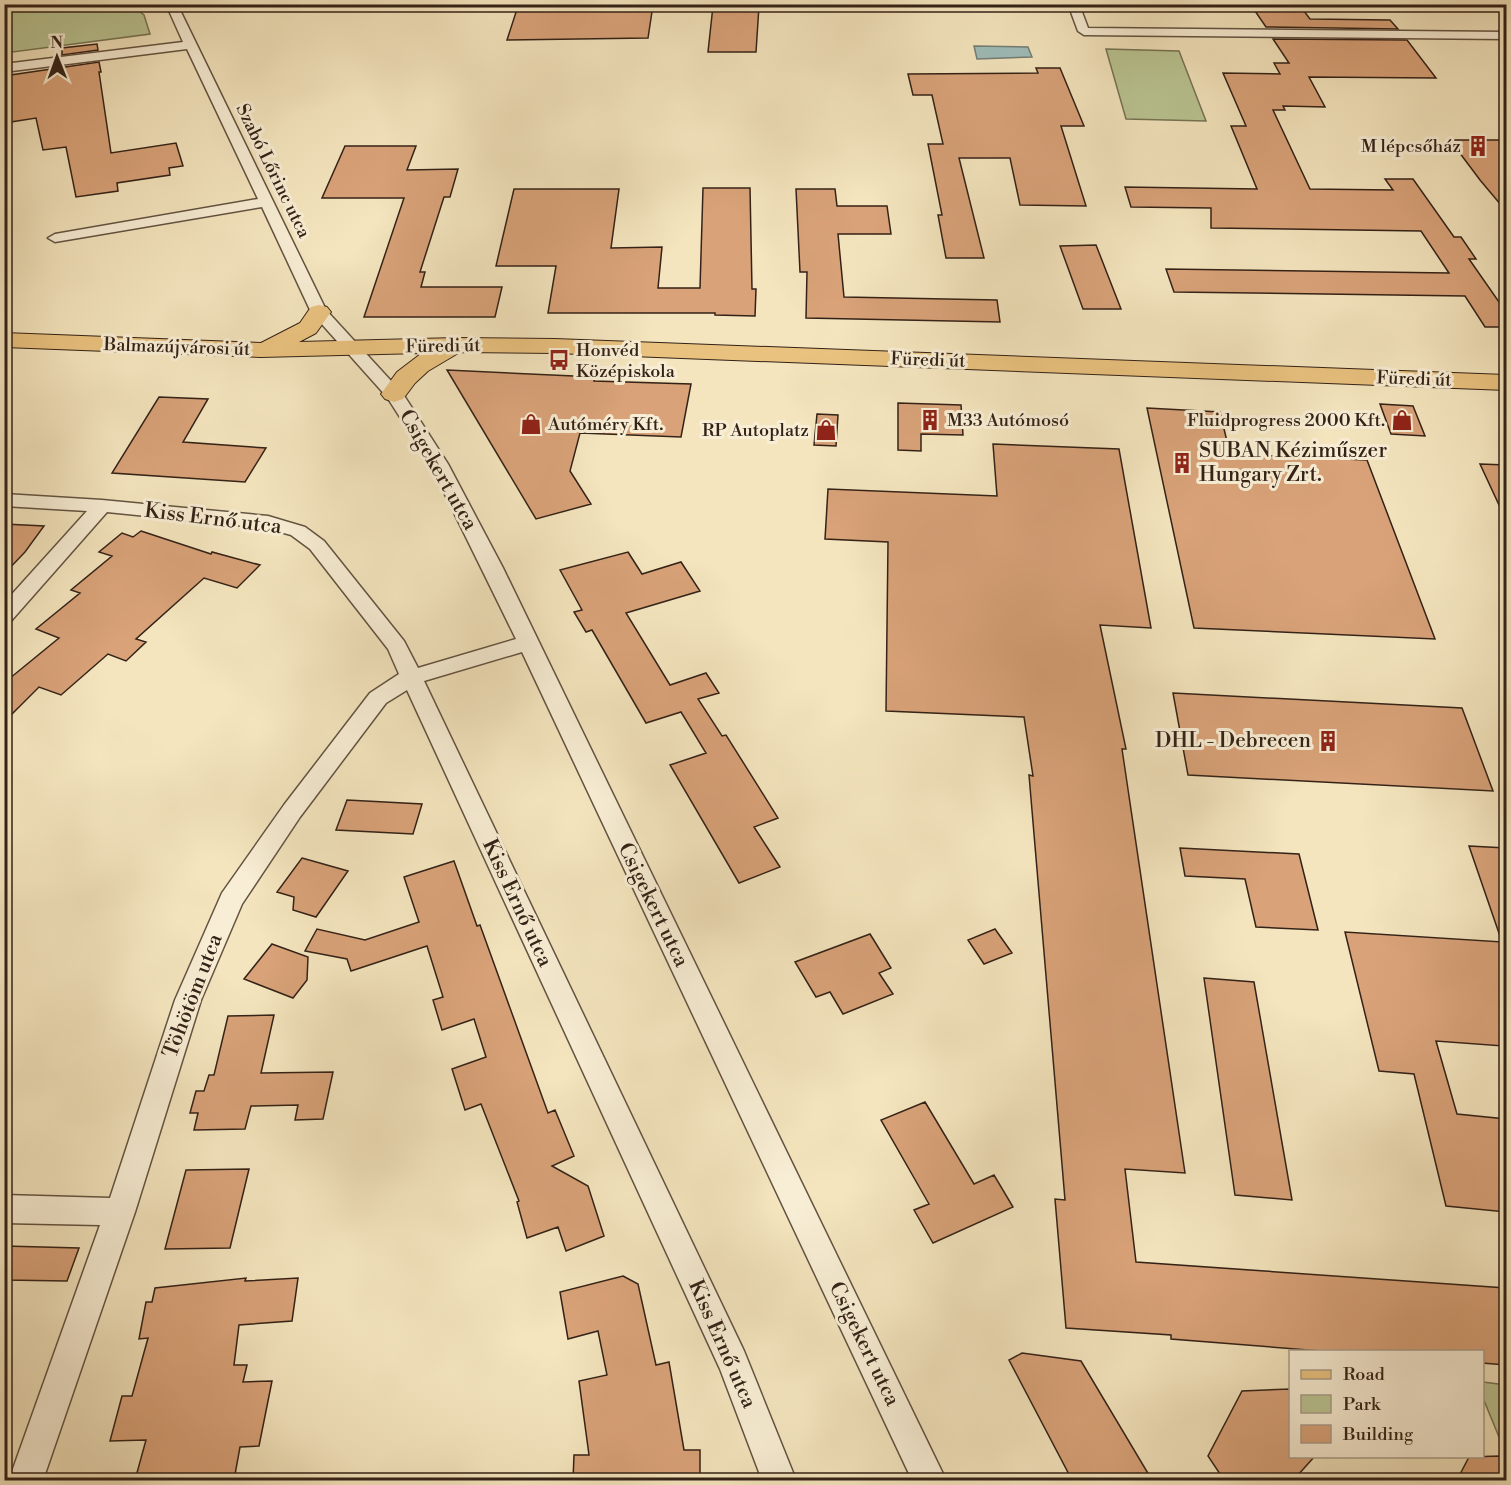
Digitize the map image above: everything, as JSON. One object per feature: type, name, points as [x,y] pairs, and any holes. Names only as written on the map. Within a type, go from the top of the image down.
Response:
[{"type":"main road","points":[[261,350],[308,328],[319,312]]},
{"type":"main road","name":"Balmazújvárosi út","points":[[4,340],[261,350],[350,348]]},
{"type":"main road","points":[[394,394],[406,375],[457,345]]},
{"type":"main road","name":"Füredi út","points":[[350,348],[457,345],[555,346],[1506,383]]},
{"type":"street","name":"Szabó Lőrinc utca","points":[[171,4],[319,312],[350,348]]},
{"type":"street","points":[[1073,4],[1084,31],[1506,36]]},
{"type":"street","points":[[4,68],[190,45]]},
{"type":"street","points":[[55,238],[268,202]]},
{"type":"street","name":"Csigekert utca","points":[[350,348],[394,394],[439,464],[492,568],[929,1480]]},
{"type":"street","name":"Kiss Ernő utca","points":[[4,500],[102,506],[268,522],[298,531],[317,545],[397,646],[732,1362],[779,1480]]},
{"type":"street","points":[[4,616],[102,506]]},
{"type":"street","name":"Töhötöm utca","points":[[26,1480],[120,1212],[188,1000],[231,900],[292,811],[378,698],[411,677],[527,643]]},
{"type":"street","points":[[4,1209],[120,1212]]},
{"type":"green space","points":[[4,5],[141,5],[139,11],[144,15],[150,34],[5,53]]},
{"type":"green space","points":[[1106,49],[1179,51],[1206,121],[1126,119]]},
{"type":"green space","points":[[1484,1382],[1506,1385],[1506,1454],[1484,1400]]},
{"type":"water","points":[[974,46],[1028,47],[1032,57],[977,59]]},
{"type":"building","points":[[525,4],[653,5],[648,38],[507,40],[518,6]]},
{"type":"building","points":[[713,6],[759,6],[756,52],[708,52]]},
{"type":"building","points":[[1255,11],[1304,11],[1310,19],[1390,20],[1398,29],[1266,27]]},
{"type":"building","points":[[1273,39],[1407,40],[1436,78],[1309,77],[1325,107],[1283,106],[1285,110],[1273,110],[1310,189],[1393,190],[1385,179],[1413,179],[1454,237],[1461,237],[1476,259],[1469,259],[1506,312],[1506,327],[1485,327],[1465,296],[1174,292],[1166,269],[1449,273],[1421,231],[1211,228],[1211,208],[1131,207],[1125,187],[1257,189],[1231,126],[1246,126],[1223,73],[1280,74],[1274,63],[1289,63]]},
{"type":"building","points":[[97,44],[98,50],[62,55],[62,48]]},
{"type":"building","points":[[99,62],[111,153],[176,143],[183,166],[169,168],[170,175],[117,183],[118,191],[76,197],[66,147],[43,150],[36,118],[4,123],[4,76]]},
{"type":"building","points":[[1036,68],[1060,68],[1084,126],[1061,126],[1086,206],[1020,205],[1010,158],[959,158],[984,258],[946,258],[938,215],[942,215],[928,144],[943,144],[932,95],[913,95],[908,74],[1038,73]]},
{"type":"building","points":[[1450,140],[1506,140],[1506,211],[1480,180]]},
{"type":"building","points":[[345,146],[416,146],[407,170],[458,169],[450,197],[444,197],[420,272],[425,272],[421,287],[502,287],[495,317],[364,317],[404,198],[322,198]]},
{"type":"building","points":[[703,188],[750,188],[752,289],[756,289],[755,316],[715,315],[715,313],[548,313],[556,266],[496,266],[514,189],[619,189],[611,248],[662,247],[658,288],[700,288]]},
{"type":"building","points":[[796,189],[835,189],[837,206],[887,206],[891,234],[838,234],[844,297],[997,300],[1000,322],[806,318],[807,272],[800,272]]},
{"type":"building","points":[[1096,245],[1121,309],[1083,309],[1060,246]]},
{"type":"building","name":"Autóméry Kft.","points":[[447,370],[595,377],[594,381],[691,384],[681,437],[580,433],[570,471],[591,504],[536,519]]},
{"type":"building","points":[[159,397],[208,399],[183,442],[266,448],[245,482],[112,473]]},
{"type":"building","name":"M33 Autómosó","points":[[898,403],[961,405],[963,435],[921,434],[921,451],[898,450]]},
{"type":"building","name":"Fluidprogress 2000 Kft.","points":[[1380,404],[1413,406],[1425,436],[1391,434]]},
{"type":"building","points":[[1147,408],[1220,412],[1230,454],[1367,460],[1435,639],[1194,628]]},
{"type":"building","name":"RP Autoplatz","points":[[817,414],[838,415],[836,446],[814,445]]},
{"type":"building","points":[[993,444],[1119,449],[1151,628],[1100,625],[1126,749],[1122,749],[1185,1173],[1125,1169],[1136,1262],[1506,1288],[1506,1365],[1484,1363],[1484,1350],[1309,1350],[1171,1339],[1171,1335],[1066,1328],[1055,1199],[1065,1200],[1029,775],[1033,776],[1024,717],[886,711],[888,542],[825,539],[828,489],[997,496]]},
{"type":"building","points":[[1480,464],[1506,465],[1506,520]]},
{"type":"building","points":[[4,524],[44,526],[25,552],[4,574]]},
{"type":"building","points":[[141,531],[211,554],[212,552],[260,565],[237,588],[204,578],[136,639],[146,642],[126,661],[108,654],[61,695],[39,687],[4,722],[4,683],[59,638],[36,629],[80,593],[71,590],[112,556],[99,552],[122,533],[133,537]]},
{"type":"building","points":[[628,552],[642,574],[681,562],[700,591],[626,613],[670,685],[706,673],[719,693],[698,699],[722,736],[726,735],[778,818],[754,827],[780,867],[739,883],[670,765],[706,753],[681,712],[646,723],[592,630],[586,632],[574,612],[582,610],[560,570]]},
{"type":"building","name":"DHL - Debrecen","points":[[1173,693],[1462,708],[1493,791],[1188,775]]},
{"type":"building","points":[[347,800],[422,804],[413,834],[336,830]]},
{"type":"building","points":[[1469,846],[1506,848],[1506,1035],[1500,1036],[1503,1046],[1436,1041],[1457,1114],[1506,1119],[1506,1212],[1446,1206],[1414,1074],[1379,1071],[1345,932],[1502,942]]},
{"type":"building","points":[[1180,848],[1299,854],[1318,930],[1256,927],[1245,879],[1185,876]]},
{"type":"building","points":[[302,858],[348,871],[316,917],[293,910],[294,897],[277,892]]},
{"type":"building","points":[[454,861],[477,926],[480,925],[548,1113],[555,1110],[574,1156],[552,1166],[588,1186],[604,1236],[566,1251],[558,1227],[527,1238],[517,1202],[519,1201],[481,1104],[465,1110],[452,1069],[486,1057],[474,1019],[442,1030],[433,1000],[443,997],[427,946],[351,971],[347,959],[305,951],[317,929],[365,940],[419,922],[404,877]]},
{"type":"building","points":[[995,929],[1012,953],[984,964],[968,940]]},
{"type":"building","points":[[870,934],[891,968],[879,973],[893,994],[843,1014],[830,992],[816,997],[795,962]]},
{"type":"building","points":[[272,944],[308,957],[307,980],[293,998],[244,979]]},
{"type":"building","points":[[1204,978],[1254,982],[1292,1200],[1235,1195]]},
{"type":"building","points":[[274,1015],[261,1073],[333,1072],[323,1119],[295,1120],[298,1105],[251,1106],[245,1129],[194,1130],[198,1113],[190,1113],[196,1091],[204,1091],[209,1075],[214,1075],[228,1016]]},
{"type":"building","points":[[925,1102],[974,1184],[994,1175],[1013,1207],[933,1243],[914,1210],[929,1204],[881,1120]]},
{"type":"building","points":[[249,1169],[230,1248],[165,1249],[186,1170]]},
{"type":"building","points":[[4,1246],[79,1248],[67,1281],[4,1280]]},
{"type":"building","points":[[623,1276],[638,1284],[656,1365],[669,1362],[684,1450],[700,1450],[700,1480],[573,1480],[574,1455],[589,1455],[579,1381],[607,1375],[598,1331],[568,1339],[560,1292]]},
{"type":"building","points":[[246,1278],[245,1281],[298,1278],[292,1321],[239,1325],[234,1365],[247,1365],[243,1382],[272,1381],[259,1446],[240,1447],[234,1480],[135,1480],[146,1440],[110,1441],[122,1396],[132,1396],[148,1338],[139,1339],[146,1302],[152,1302],[155,1288]]},
{"type":"building","points":[[1022,1353],[1081,1361],[1152,1480],[1072,1480],[1009,1360]]},
{"type":"building","points":[[1289,1389],[1289,1458],[1313,1458],[1296,1480],[1224,1480],[1208,1456],[1242,1391]]},
{"type":"building","points":[[1499,1456],[1506,1473],[1506,1480],[1457,1480],[1468,1458]]},
{"type":"place","name":"M lépcsőház","points":[[1478,146]]},
{"type":"place","name":"Honvéd Középiskola","points":[[559,360]]},
{"type":"place","name":"M33 Autómosó","points":[[930,420]]},
{"type":"place","name":"Fluidprogress 2000 Kft.","points":[[1402,420]]},
{"type":"place","name":"Autóméry Kft.","points":[[531,424]]},
{"type":"place","name":"RP Autoplatz","points":[[826,430]]},
{"type":"place","name":"SUBAN Kéziműszer Hungary Zrt.","points":[[1182,463]]},
{"type":"place","name":"DHL - Debrecen","points":[[1328,741]]}]
